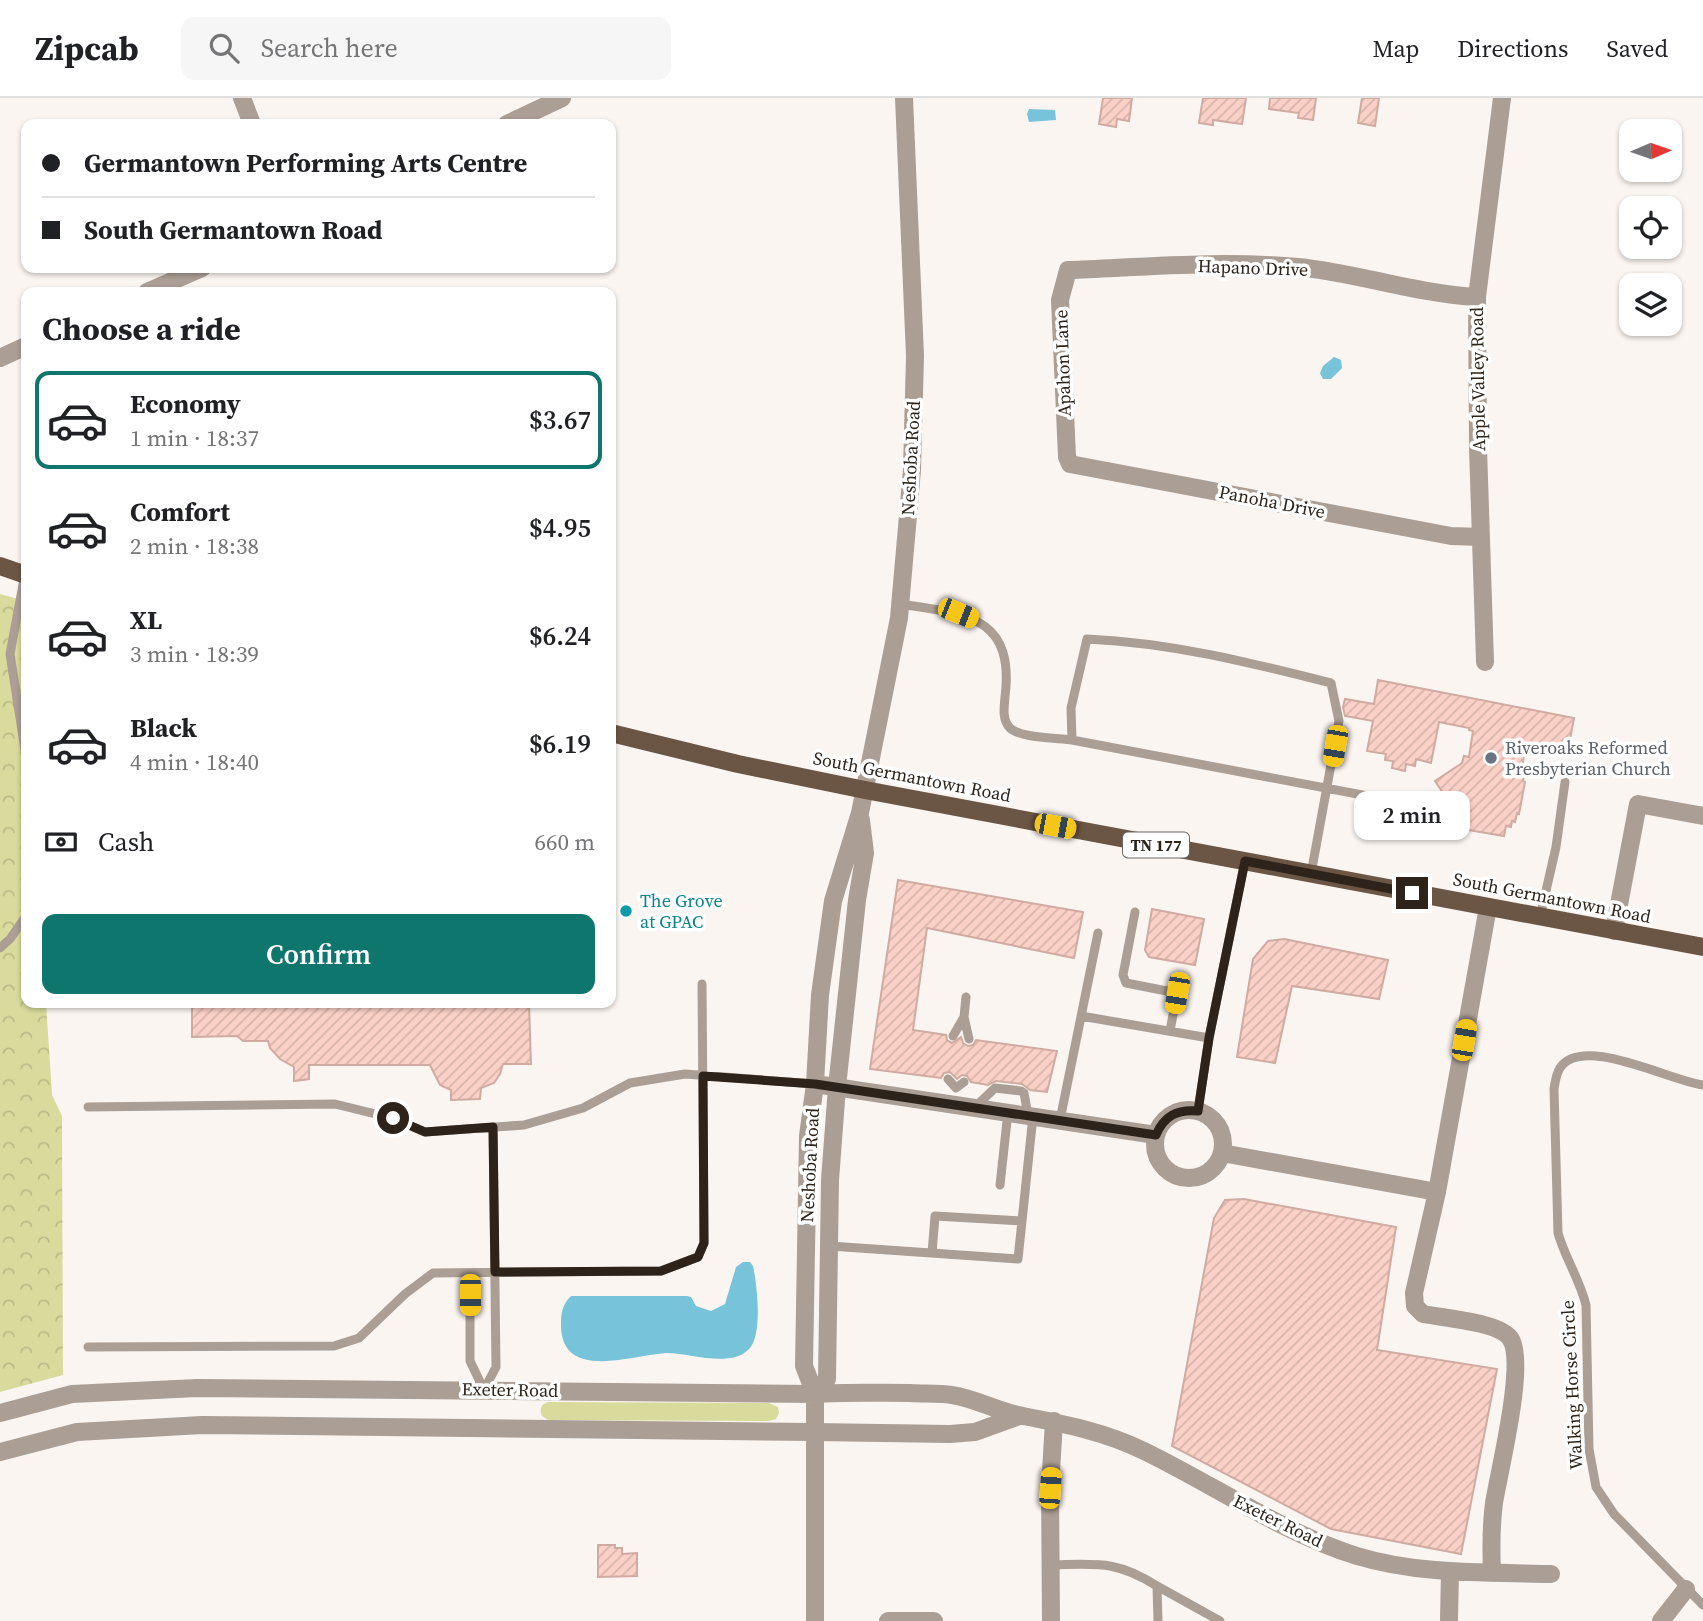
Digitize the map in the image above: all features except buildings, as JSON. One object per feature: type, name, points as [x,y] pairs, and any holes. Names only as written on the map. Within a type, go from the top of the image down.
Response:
[{"type":"main road","points":[[0,566],[21,573]]},
{"type":"main road","name":"South Germantown Road","points":[[616,734],[738,764],[865,790],[1703,947]]},
{"type":"street","points":[[242,98],[250,119]]},
{"type":"street","points":[[518,119],[562,98]]},
{"type":"street","name":"Neshoba Road","points":[[815,1621],[815,1394],[804,1366],[808,1136],[833,901],[860,813],[900,604],[912,470],[915,356],[904,98]]},
{"type":"street","name":"Apple Valley Road","points":[[1485,662],[1477,297],[1502,98]]},
{"type":"street","name":"Hapano Drive","points":[[1068,270],[1238,264],[1300,267],[1386,284],[1477,297]]},
{"type":"street","name":"Apahon Lane","points":[[1067,457],[1060,300],[1068,270]]},
{"type":"street","points":[[158,287],[191,273]]},
{"type":"street","points":[[0,358],[21,348]]},
{"type":"street","name":"Panoha Drive","points":[[1067,457],[1070,464],[1451,536],[1481,537]]},
{"type":"street","points":[[1614,931],[1639,804],[1703,816]]},
{"type":"street","name":"Neshoba Road","points":[[815,1394],[827,1379],[830,1180],[837,1087],[865,853],[860,813]]},
{"type":"street","points":[[1488,907],[1437,1192],[1413,1293],[1415,1306],[1423,1314],[1495,1328],[1511,1339],[1516,1351],[1514,1384],[1494,1503],[1492,1573]]},
{"type":"street","points":[[815,1084],[954,1096],[975,1107],[1156,1135]]},
{"type":"street","points":[[1198,1111],[1216,1122],[1221,1132],[1222,1153],[1212,1170],[1194,1178],[1173,1175],[1157,1158],[1156,1135],[1160,1125],[1176,1112],[1198,1111]]},
{"type":"street","points":[[1222,1153],[1437,1192]]},
{"type":"street","name":"Exeter Road","points":[[0,1413],[72,1394],[232,1388],[950,1394],[1019,1416],[1054,1421],[1114,1437],[1305,1538],[1385,1563],[1450,1571],[1551,1574]]},
{"type":"street","name":"Exeter Road","points":[[0,1452],[77,1432],[202,1425],[950,1434],[975,1432],[1019,1416]]},
{"type":"street","points":[[1051,1621],[1050,1488],[1054,1421]]},
{"type":"street","points":[[1449,1621],[1450,1571]]},
{"type":"street","points":[[1661,1621],[1686,1589]]},
{"type":"street","points":[[888,1621],[934,1621]]},
{"type":"lane","points":[[21,599],[10,653],[21,692]]},
{"type":"lane","points":[[900,604],[958,613],[986,625],[1005,653],[1008,672],[1004,713],[1007,726],[1016,733],[1072,740],[1405,803]]},
{"type":"lane","points":[[1072,740],[1071,708],[1087,639],[1131,641],[1220,655],[1331,683],[1339,721],[1311,874]]},
{"type":"lane","points":[[1540,917],[1556,847],[1565,782]]},
{"type":"lane","points":[[1198,1111],[1209,1038],[1245,861]]},
{"type":"lane","points":[[1135,912],[1123,975],[1126,983],[1177,993],[1170,1031]]},
{"type":"lane","points":[[0,948],[21,923]]},
{"type":"lane","points":[[1060,1120],[1098,933]]},
{"type":"lane","points":[[10,939],[21,936]]},
{"type":"lane","points":[[88,1347],[334,1346],[359,1338],[405,1294],[433,1273],[661,1271],[698,1257],[704,1243],[702,984]]},
{"type":"lane","points":[[953,1036],[964,1017],[967,997]]},
{"type":"lane","points":[[1081,1016],[1209,1038]]},
{"type":"lane","points":[[964,1017],[970,1039]]},
{"type":"lane","name":"Walking Horse Circle","points":[[1703,1085],[1592,1055],[1568,1060],[1560,1068],[1554,1089],[1558,1233],[1582,1287],[1586,1306],[1589,1449],[1596,1487],[1614,1514],[1703,1605]]},
{"type":"lane","points":[[88,1107],[335,1104],[393,1118],[425,1132],[524,1125],[583,1108],[630,1083],[669,1075],[815,1084]]},
{"type":"lane","points":[[948,1079],[954,1096]]},
{"type":"lane","points":[[954,1096],[964,1082]]},
{"type":"lane","points":[[830,1246],[1018,1259],[1031,1115],[1021,1091],[995,1088],[975,1107]]},
{"type":"lane","points":[[1000,1185],[1008,1112]]},
{"type":"lane","points":[[484,1390],[496,1367],[493,1127]]},
{"type":"lane","points":[[932,1253],[935,1216],[1022,1221]]},
{"type":"lane","points":[[470,1273],[470,1361],[484,1390]]},
{"type":"lane","points":[[1051,1565],[1117,1566],[1220,1621]]},
{"type":"lane","points":[[1157,1586],[1157,1621]]},
{"type":"green space","points":[[0,594],[21,600],[21,1008],[46,1008],[52,1095],[62,1116],[63,1375],[0,1392]]},
{"type":"green space","points":[[548,1402],[769,1403],[778,1407],[779,1413],[776,1419],[769,1421],[548,1420],[541,1412],[542,1406]]},
{"type":"water","points":[[1029,109],[1055,110],[1056,120],[1029,122]]},
{"type":"water","points":[[1334,357],[1341,360],[1342,368],[1331,379],[1323,379],[1320,373],[1323,366]]},
{"type":"water","points":[[743,1262],[750,1262],[753,1266],[757,1321],[753,1342],[741,1355],[720,1359],[666,1353],[601,1361],[573,1354],[564,1343],[562,1313],[571,1296],[687,1296],[691,1297],[696,1306],[711,1311],[725,1304],[736,1267]]},
{"type":"place","name":"Riveroaks Reformed Presbyterian Church","points":[[1491,758]]},
{"type":"place","name":"The Grove at GPAC","points":[[626,911]]},
{"type":"route","points":[[393,1118],[425,1132],[493,1127],[495,1272],[661,1271],[698,1257],[704,1243],[703,1076],[815,1084],[1156,1135],[1167,1117],[1176,1112],[1198,1111],[1209,1038],[1245,861],[1412,893]]}]
